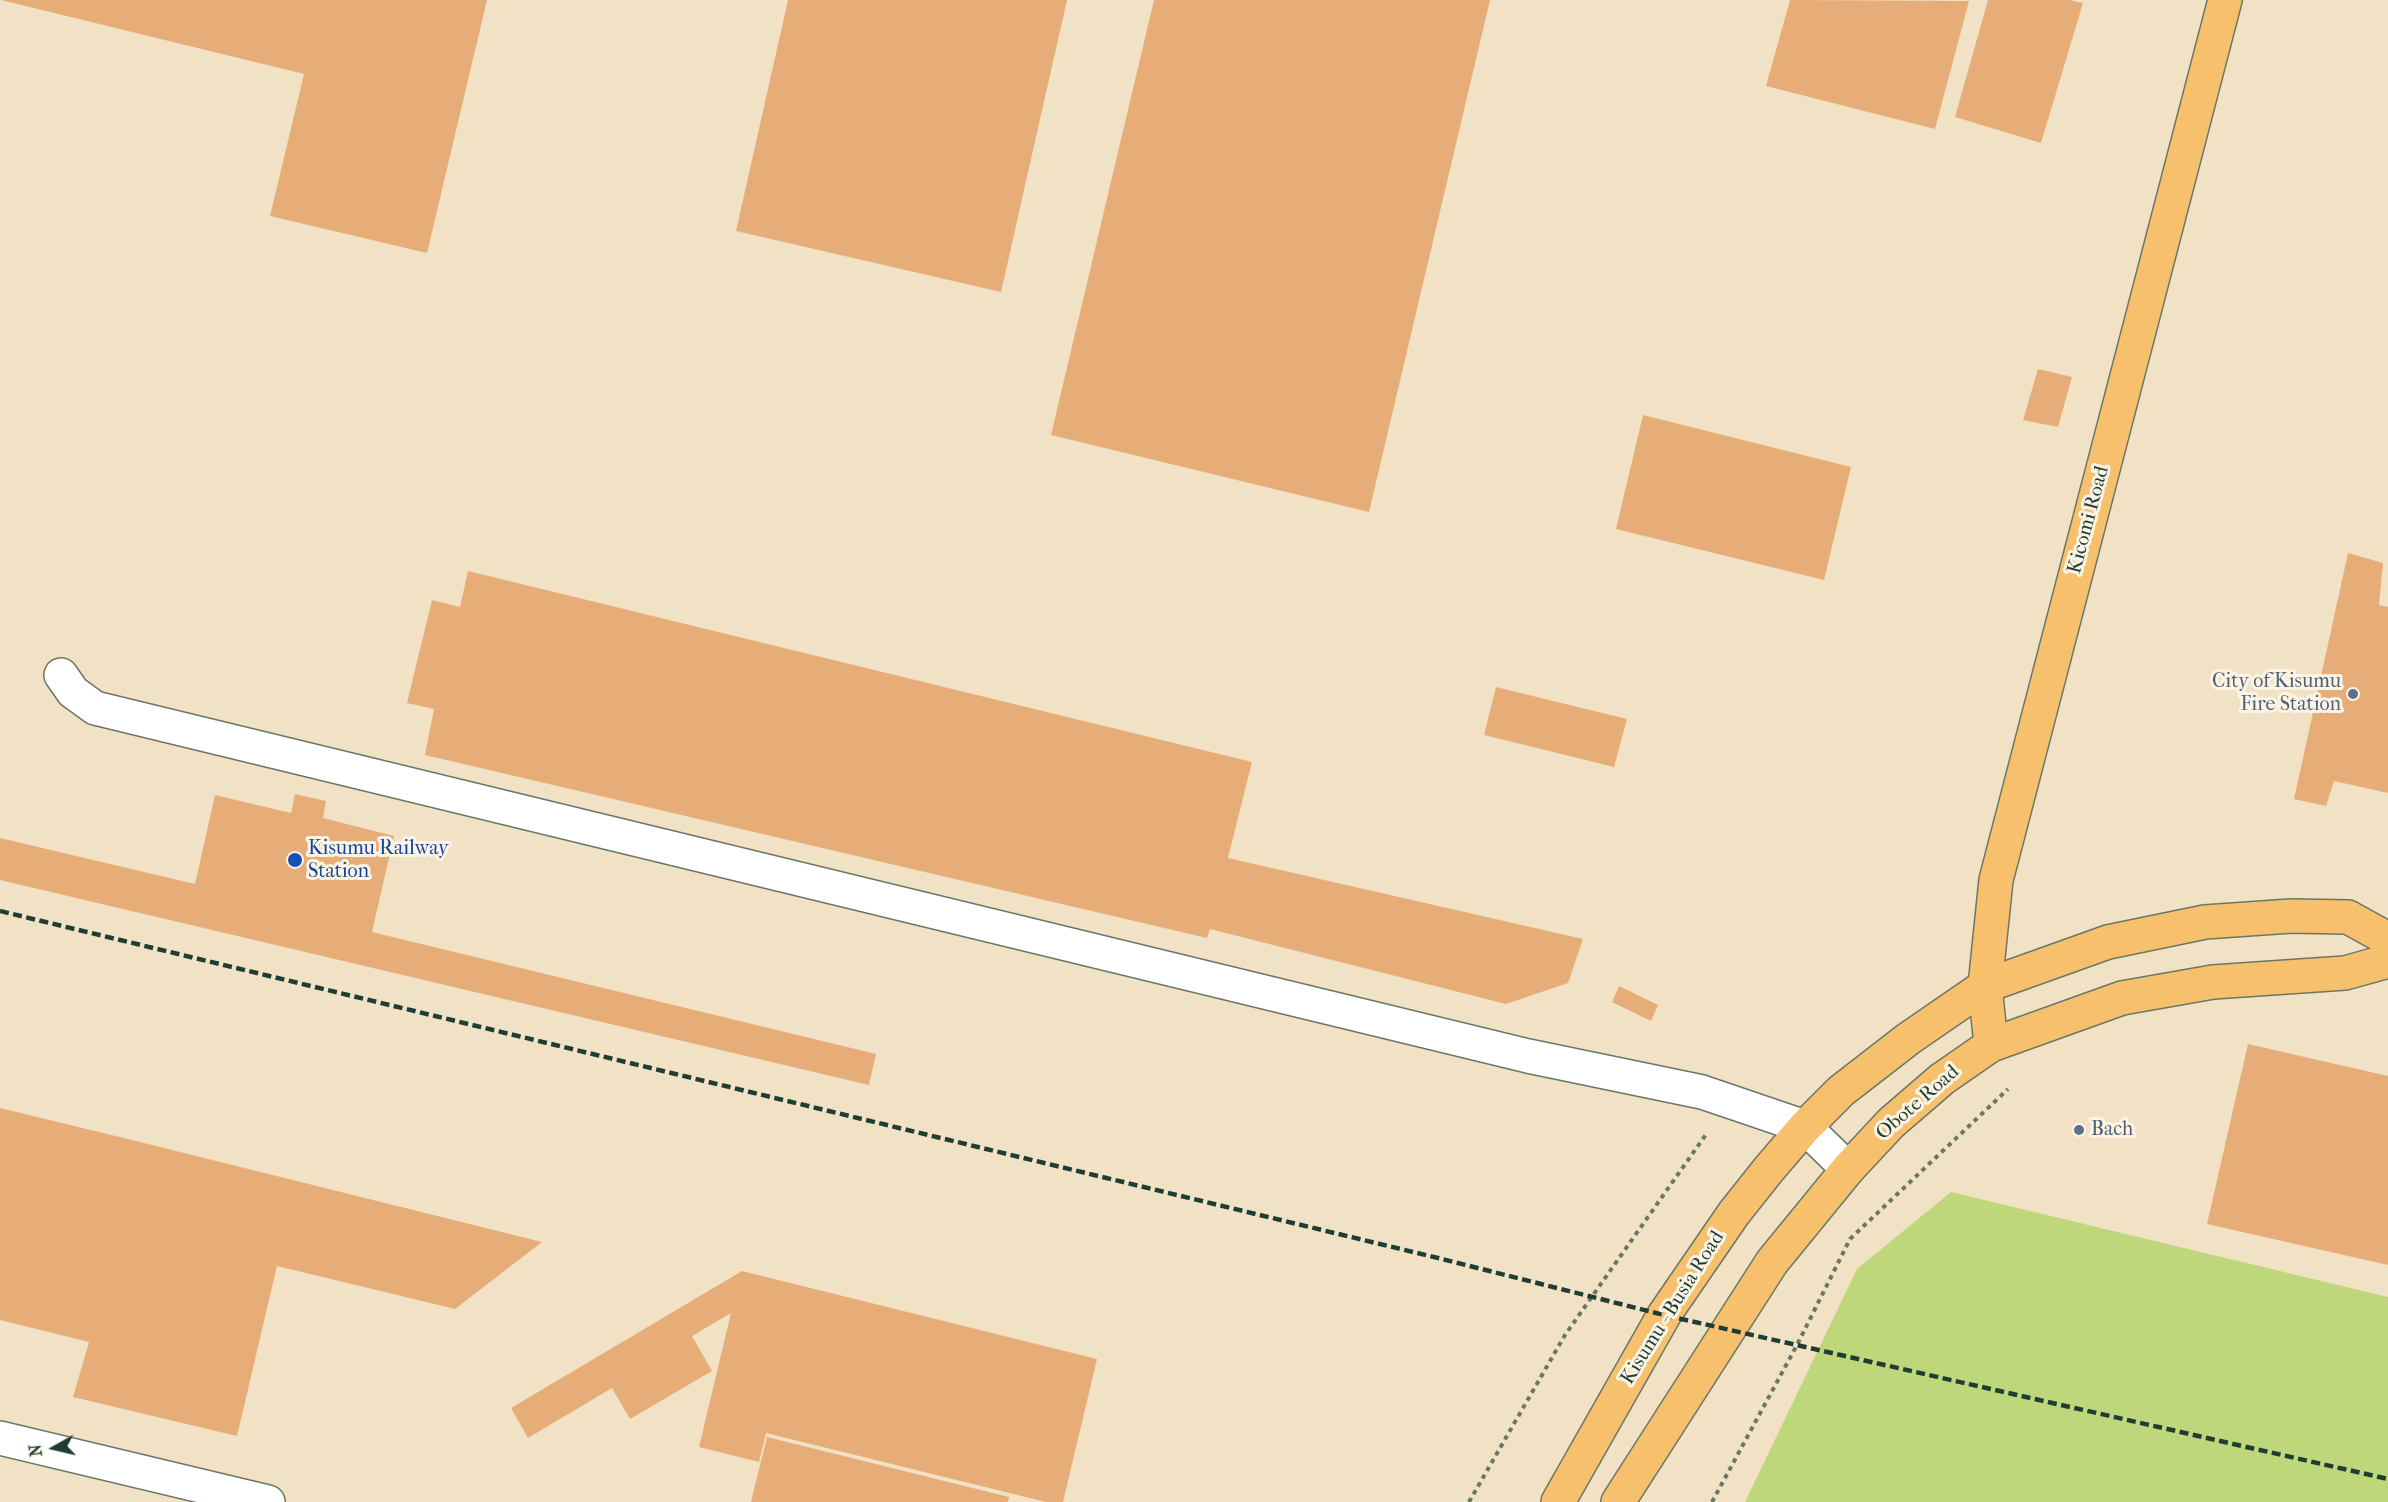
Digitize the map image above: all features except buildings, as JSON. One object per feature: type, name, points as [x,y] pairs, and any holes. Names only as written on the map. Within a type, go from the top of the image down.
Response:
[{"type":"main road","name":"Kicomi Road","points":[[1991,1045],[1985,986],[1996,880],[2224,0]]},
{"type":"main road","points":[[1805,1127],[1850,1084],[1908,1039],[1985,986],[2108,942],[2205,922],[2291,916],[2348,917],[2388,939]]},
{"type":"main road","name":"Obote Road","points":[[1618,1502],[1772,1262],[1848,1169],[1891,1123],[1933,1086],[1991,1045],[2122,998],[2213,982],[2346,973],[2388,961]]},
{"type":"main road","name":"Kisumu - Busia Road","points":[[1558,1502],[1664,1315],[1734,1213],[1805,1127]]},
{"type":"street","points":[[61,675],[73,692],[95,708],[1528,1056],[1702,1092],[1805,1127],[1848,1169]]},
{"type":"street","points":[[0,1438],[267,1502]]},
{"type":"path","points":[[1712,1502],[1797,1345],[1850,1239],[2008,1089]]},
{"type":"path","points":[[1468,1502],[1564,1335],[1730,1101]]},
{"type":"green space","points":[[1951,1192],[2388,1297],[2388,1502],[1745,1502],[1857,1269]]},
{"type":"railway","points":[[0,911],[1438,1258],[1664,1315],[2388,1479]]},
{"type":"place","name":"City of Kisumu Fire Station","points":[[2353,694]]},
{"type":"place","name":"Kisumu Railway Station","points":[[295,860]]},
{"type":"place","name":"Bach","points":[[2079,1130]]}]
